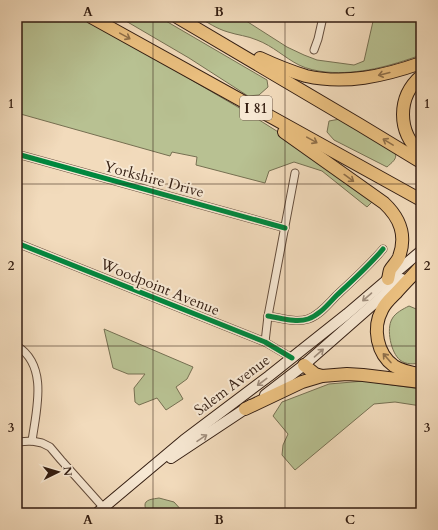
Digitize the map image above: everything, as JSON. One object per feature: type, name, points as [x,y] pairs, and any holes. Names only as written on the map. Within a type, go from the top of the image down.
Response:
[{"type":"highway","name":"I 81","points":[[91,17],[421,200]]},
{"type":"highway","name":"I 81","points":[[177,17],[421,162]]},
{"type":"highway","points":[[177,17],[255,56],[292,72],[308,76],[361,79],[381,75],[421,63]]},
{"type":"highway","points":[[421,76],[411,86],[406,96],[403,118],[409,138],[414,147],[421,153]]},
{"type":"highway","points":[[225,92],[297,141],[384,203],[390,209],[400,224],[403,240],[398,259],[390,270],[388,279]]},
{"type":"highway","points":[[421,264],[387,302],[382,310],[377,328],[379,344],[382,353],[387,359],[394,366],[403,370],[421,374]]},
{"type":"highway","points":[[304,365],[315,374],[322,376]]},
{"type":"highway","points":[[245,409],[302,382],[334,374],[421,382]]},
{"type":"main road","name":"Salem Avenue","points":[[100,510],[184,440],[347,314],[421,251]]},
{"type":"main road","name":"Salem Avenue","points":[[134,481],[189,447],[277,387],[421,264]]},
{"type":"main road","points":[[292,358],[304,365]]},
{"type":"street","points":[[314,50],[323,17]]},
{"type":"street","name":"Yorkshire Drive","points":[[17,154],[285,228]]},
{"type":"street","points":[[265,342],[268,316],[295,173]]},
{"type":"street","name":"Woodpoint Avenue","points":[[17,242],[265,342],[292,358]]},
{"type":"street","points":[[268,316],[296,320],[303,320],[314,316],[371,263],[383,249]]},
{"type":"street","points":[[17,346],[28,356],[36,370],[38,380],[38,393],[32,441]]},
{"type":"street","points":[[17,442],[32,441],[42,443],[50,448],[62,460],[100,510]]},
{"type":"green space","points":[[17,17],[84,17],[248,113],[299,145],[375,199],[367,207],[322,171],[294,162],[269,171],[265,183],[196,165],[197,157],[172,152],[170,156],[17,113]]},
{"type":"green space","points":[[119,17],[159,17],[267,80],[268,87],[259,95],[248,96],[189,58]]},
{"type":"green space","points":[[198,17],[240,17],[287,47],[304,55],[317,60],[354,65],[364,61],[374,17],[421,17],[421,55],[398,63],[362,71],[338,73],[319,71],[299,65],[274,49],[250,37],[224,31]]},
{"type":"green space","points":[[340,119],[395,153],[396,157],[394,161],[387,167],[334,140],[327,132],[329,121]]},
{"type":"green space","points":[[409,306],[421,311],[421,363],[413,364],[402,362],[394,352],[390,341],[389,329],[393,317]]},
{"type":"green space","points":[[104,329],[193,367],[187,379],[176,387],[183,399],[166,410],[157,398],[139,405],[135,402],[134,388],[145,374],[128,374],[113,368]]},
{"type":"green space","points":[[364,381],[421,389],[421,406],[395,402],[374,404],[295,470],[282,455],[283,445],[288,434],[273,416],[282,402],[329,384]]},
{"type":"green space","points":[[159,498],[174,502],[184,513],[148,513],[145,506],[146,502]]},
{"type":"cycle path","points":[[17,154],[285,228]]},
{"type":"cycle path","points":[[17,243],[265,342],[292,358]]},
{"type":"cycle path","points":[[268,316],[288,320],[303,320],[316,315],[367,267],[383,249]]}]
